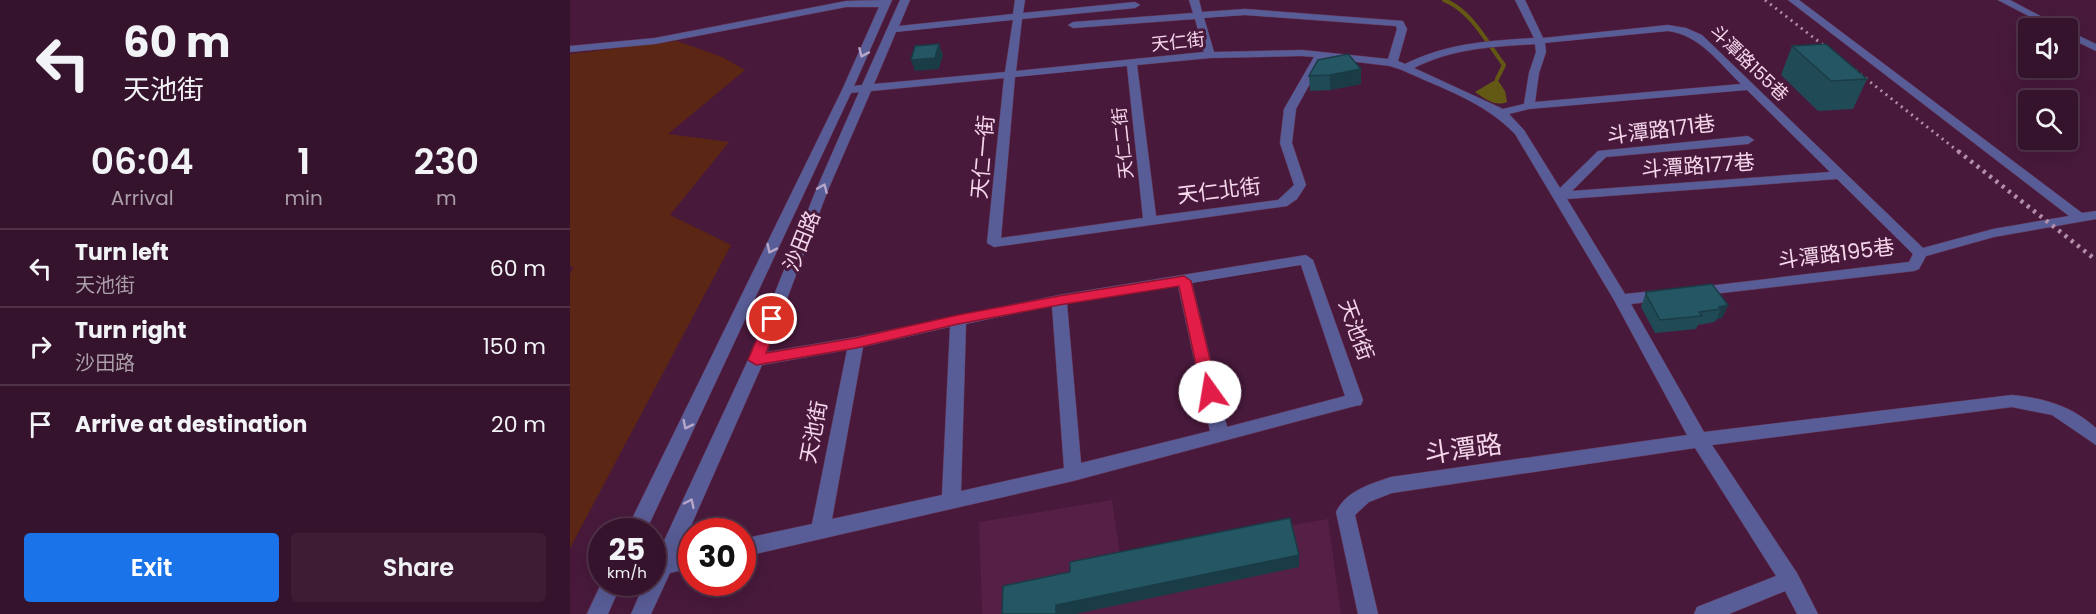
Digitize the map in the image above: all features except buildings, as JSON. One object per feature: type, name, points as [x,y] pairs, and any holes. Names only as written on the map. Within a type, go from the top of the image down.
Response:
[{"type":"street","name":"沙田路","points":[[666,548],[756,360],[822,190],[905,0]]},
{"type":"street","name":"天仁一街","points":[[994,243],[1010,76],[1020,0]]},
{"type":"street","points":[[1194,0],[1210,55]]},
{"type":"street","points":[[1520,0],[1540,41],[1541,52],[1534,73],[1529,106]]},
{"type":"street","points":[[1793,0],[2080,218]]},
{"type":"street","points":[[2003,0],[2038,18]]},
{"type":"street","name":"沙田路","points":[[642,518],[848,90],[886,2]]},
{"type":"street","points":[[570,49],[655,41],[846,4],[886,2]]},
{"type":"street","points":[[892,28],[1135,5]]},
{"type":"street","points":[[1073,25],[1245,12],[1400,23],[1402,29],[1392,63]]},
{"type":"street","name":"斗潭路155巷","points":[[1406,68],[1426,58],[1471,45],[1540,41],[1668,28],[1683,30],[1699,37],[1920,253]]},
{"type":"street","points":[[2078,39],[2096,48]]},
{"type":"street","name":"天仁街","points":[[848,90],[1210,55],[1321,54],[1392,63],[1457,89],[1502,113]]},
{"type":"street","name":"天仁北街","points":[[994,243],[1282,203],[1292,196],[1300,185],[1286,143],[1290,109],[1321,54]]},
{"type":"street","name":"天仁二街","points":[[1132,63],[1149,220]]},
{"type":"street","points":[[1750,87],[1529,106],[1502,113],[1520,132],[1560,196],[1699,440],[1790,580],[1808,614]]},
{"type":"street","name":"斗潭路171巷","points":[[1560,196],[1602,154],[1748,140]]},
{"type":"street","name":"斗潭路177巷","points":[[1560,196],[1840,175]]},
{"type":"street","name":"斗潭路195巷","points":[[1621,300],[1914,266],[1920,253],[1993,232],[2096,215]]},
{"type":"street","name":"天池街","points":[[756,360],[856,343],[1059,300],[1306,260],[1355,400],[1073,473],[756,545]]},
{"type":"street","points":[[1184,281],[1220,436]]},
{"type":"street","points":[[1059,300],[1073,473]]},
{"type":"street","points":[[951,501],[958,320]]},
{"type":"street","name":"天池街","points":[[820,531],[856,343]]},
{"type":"street","points":[[1699,440],[2012,401],[2044,404],[2081,423],[2096,438]]},
{"type":"street","name":"斗潭路","points":[[1368,614],[1345,512],[1362,496],[1391,485],[1699,440]]},
{"type":"street","points":[[1704,614],[1790,580]]},
{"type":"street","points":[[597,614],[605,596]]},
{"type":"street","name":"沙田路","points":[[640,614],[647,596]]},
{"type":"shaded area","points":[[677,41],[722,57],[745,70],[668,134],[729,142],[670,215],[731,245],[570,548],[570,275],[573,267],[570,266],[570,54]]},
{"type":"shaded area","points":[[1497,79],[1505,91],[1507,102],[1494,103],[1475,92]]},
{"type":"shaded area","points":[[1112,500],[1120,554],[1328,519],[1341,614],[982,614],[979,522]]},
{"type":"waterway","points":[[1444,0],[1454,5],[1470,19],[1504,65],[1497,79]]},
{"type":"railway","points":[[1765,0],[1836,55]]},
{"type":"railway","points":[[1855,70],[1959,152]]},
{"type":"railway","points":[[1958,151],[2096,260]]},
{"type":"route","points":[[772,319],[756,360],[856,343],[1059,300],[1184,281],[1210,392]]}]
